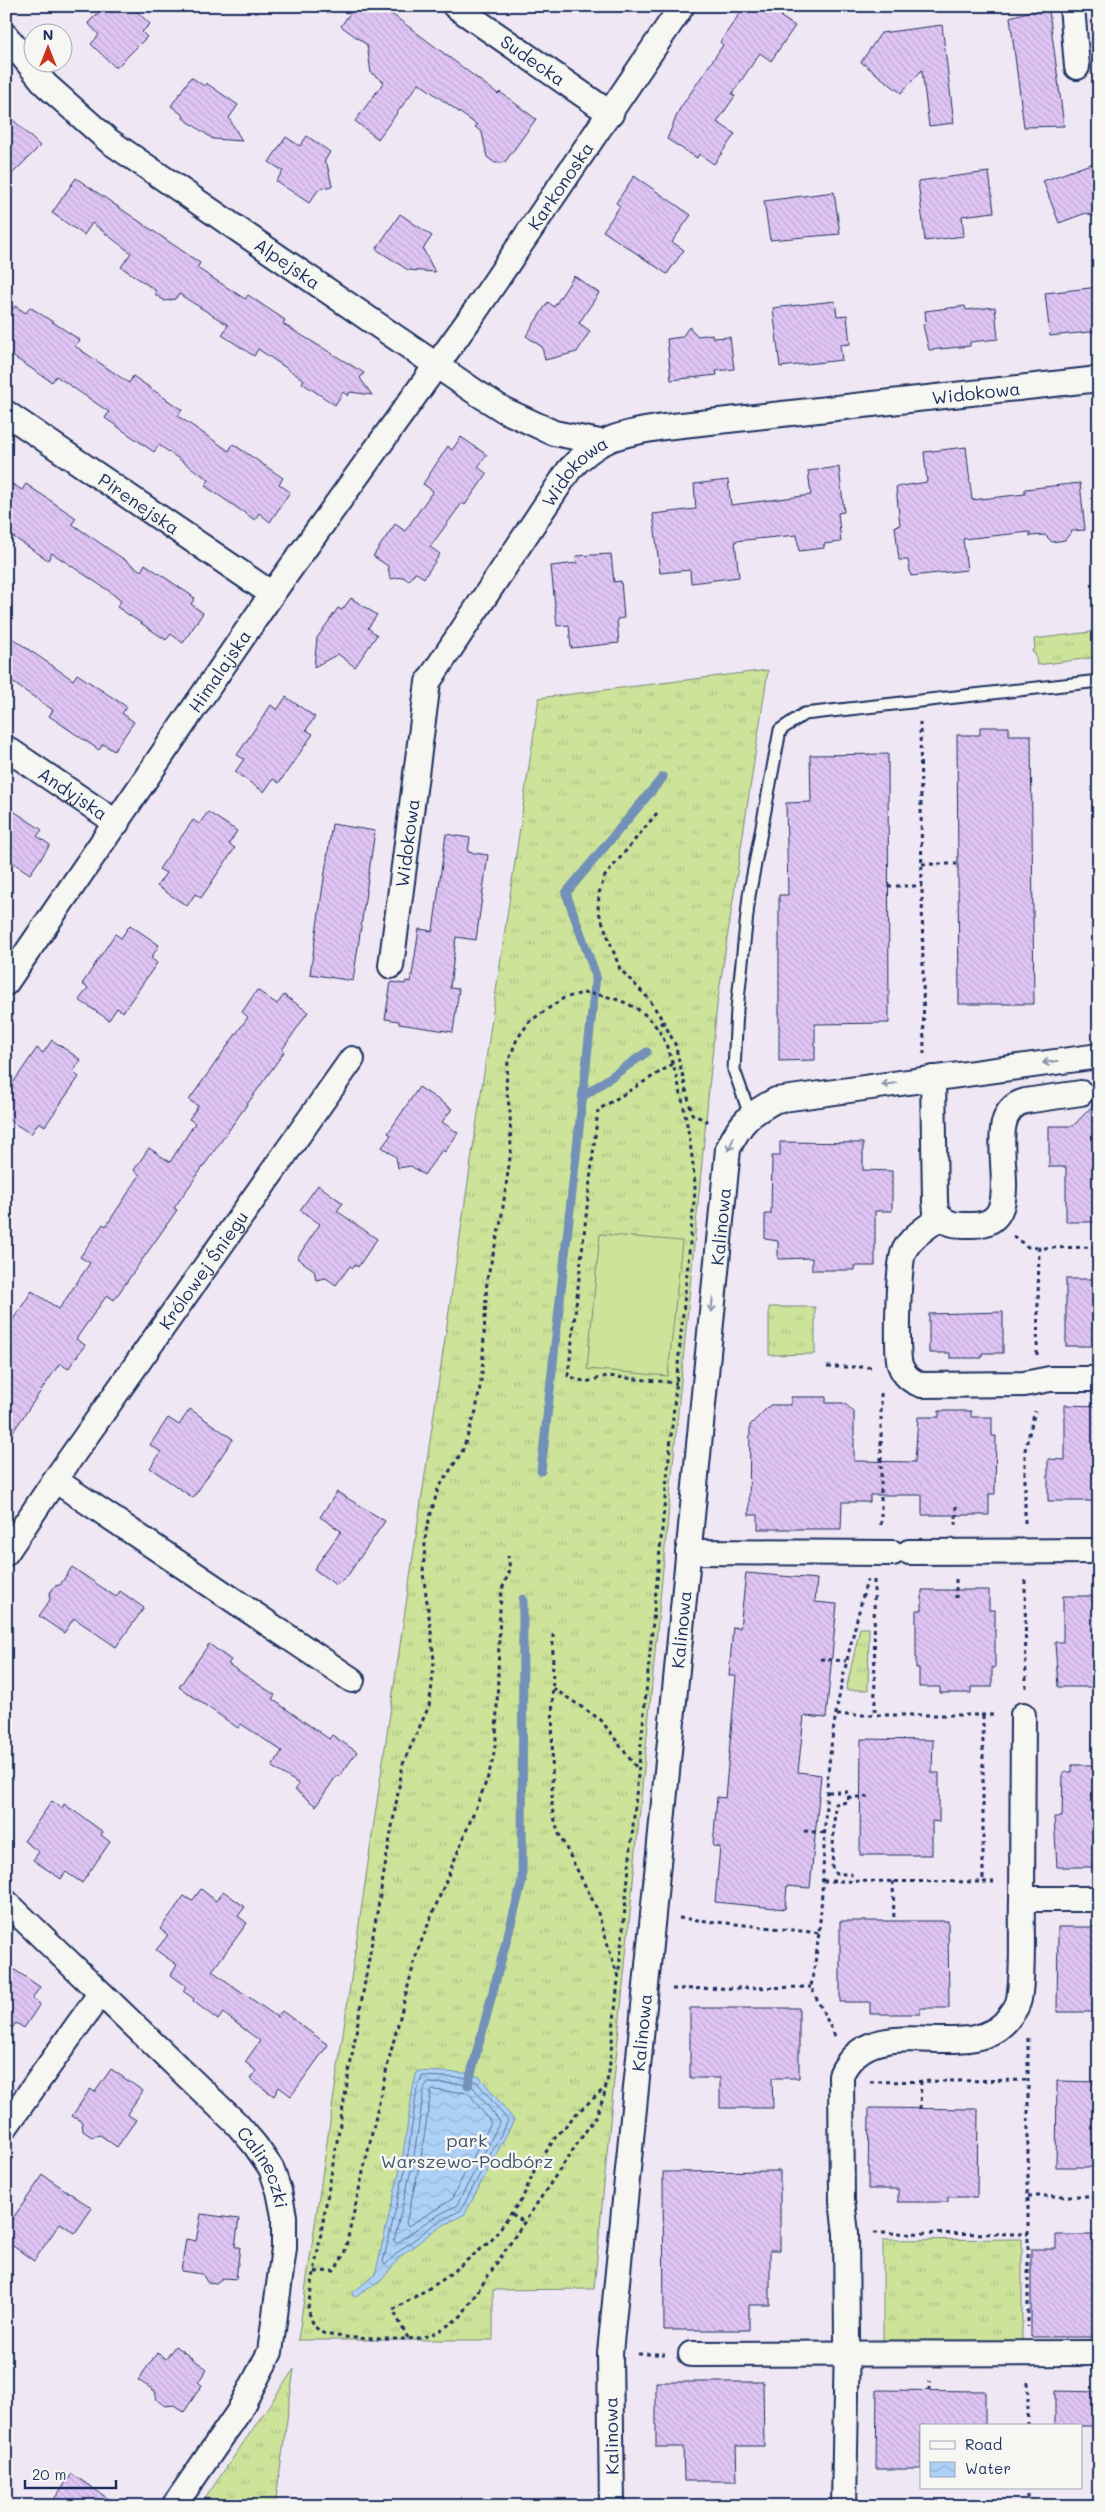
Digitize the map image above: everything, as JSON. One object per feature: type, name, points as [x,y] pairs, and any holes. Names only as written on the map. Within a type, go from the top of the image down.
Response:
[{"type":"street","name":"Sudecka","points":[[456,6],[611,114]]},
{"type":"street","name":"Karkonoska","points":[[437,364],[611,114],[682,6]]},
{"type":"street","points":[[1072,6],[1077,67]]},
{"type":"street","name":"Alpejska","points":[[6,36],[46,86],[109,141],[504,410],[554,433],[600,442]]},
{"type":"street","name":"Himalajska","points":[[6,982],[272,594],[437,364]]},
{"type":"street","name":"Widokowa","points":[[391,966],[428,682],[568,470],[584,453],[600,442],[632,432],[664,426],[1099,379]]},
{"type":"street","name":"Pirenejska","points":[[6,413],[272,594]]},
{"type":"street","name":"Andyjska","points":[[6,748],[116,823]]},
{"type":"street","name":"Kalinowa","points":[[612,2506],[610,2353],[728,1148],[737,1129],[750,1115],[776,1100],[1099,1056]]},
{"type":"street","name":"Królowej Śniegu","points":[[6,1553],[55,1480],[352,1059]]},
{"type":"street","points":[[933,1078],[936,1212],[944,1221],[959,1225],[978,1225],[991,1221],[996,1217],[1004,1201],[1003,1128],[1008,1111],[1018,1102],[1025,1100],[1081,1093]]},
{"type":"street","points":[[940,1217],[908,1244],[901,1259],[898,1356],[908,1378],[922,1385],[1024,1384],[1050,1379],[1099,1379]]},
{"type":"street","points":[[55,1480],[352,1680]]},
{"type":"street","points":[[688,1552],[1099,1552]]},
{"type":"street","points":[[844,2506],[847,2354],[846,2233],[842,2201],[844,2073],[861,2049],[883,2040],[973,2038],[1003,2025],[1019,1999],[1023,1715]]},
{"type":"street","points":[[1022,1890],[1099,1899]]},
{"type":"street","name":"Calineczki","points":[[6,1902],[236,2124],[255,2145],[271,2168],[279,2191],[284,2216],[281,2278],[270,2352],[238,2413],[174,2506]]},
{"type":"street","points":[[6,2126],[100,1994]]},
{"type":"street","points":[[691,2354],[1099,2354]]},
{"type":"lane","points":[[750,1115],[734,1070],[737,1009],[748,896],[780,730],[804,714],[1099,681]]},
{"type":"path","points":[[920,701],[924,1054]]},
{"type":"path","points":[[658,813],[605,876],[599,893],[598,910],[620,969],[649,999],[675,1044],[692,1114],[719,1126]]},
{"type":"path","points":[[922,864],[958,864]]},
{"type":"path","points":[[888,886],[922,886]]},
{"type":"path","points":[[584,993],[604,994],[644,1014],[658,1028],[673,1064],[694,1166],[695,1191],[639,1771],[606,2088],[596,2116],[461,2316],[443,2330],[422,2338],[340,2337],[322,2333],[311,2321],[308,2307],[315,2272],[403,1764],[429,1706],[434,1661],[423,1573],[426,1531],[438,1489],[462,1452],[476,1411],[482,1374],[487,1279],[501,1220],[511,1151],[510,1112],[506,1086],[508,1062],[517,1039],[530,1021],[546,1008],[564,998],[584,993]]},
{"type":"path","points":[[658,1028],[663,1021]]},
{"type":"path","points":[[673,1064],[598,1110],[568,1376],[586,1382],[607,1376],[682,1384]]},
{"type":"path","points":[[827,1366],[880,1366]]},
{"type":"path","points":[[662,1382],[663,1376]]},
{"type":"path","points":[[875,1715],[889,1553],[881,1383]]},
{"type":"path","points":[[881,1392],[901,1392],[922,1385]]},
{"type":"path","points":[[836,1715],[1026,1715],[1025,1552]]},
{"type":"path","points":[[889,1553],[846,1661],[830,1747],[820,1933],[811,1987],[831,2026],[844,2073],[921,2081],[1028,2080]]},
{"type":"path","points":[[315,2272],[334,2271],[344,2256],[390,2055],[417,1952],[488,1780],[496,1739],[500,1609],[502,1589],[510,1570],[508,1556]]},
{"type":"path","points":[[553,1634],[552,1809],[558,1832],[596,1907],[618,1979]]},
{"type":"path","points":[[820,1659],[846,1661]]},
{"type":"path","points":[[553,1688],[601,1720],[639,1771],[644,1772]]},
{"type":"path","points":[[983,1715],[983,1882]]},
{"type":"path","points":[[828,1792],[848,1792],[848,1802],[837,1802],[835,1804],[832,1869],[836,1874],[851,1874],[851,1881]]},
{"type":"path","points":[[848,1797],[868,1797]]},
{"type":"path","points":[[804,1831],[826,1833]]},
{"type":"path","points":[[823,1881],[983,1882],[1022,1890]]},
{"type":"path","points":[[893,1881],[894,1920]]},
{"type":"path","points":[[671,1918],[820,1933]]},
{"type":"path","points":[[618,1979],[624,1980]]},
{"type":"path","points":[[664,1989],[811,1987]]},
{"type":"path","points":[[1028,2030],[1028,2424]]},
{"type":"path","points":[[920,2109],[921,2081]]},
{"type":"path","points":[[408,2338],[393,2310],[441,2281],[484,2247],[512,2214],[535,2169],[555,2138],[576,2114],[606,2088]]},
{"type":"path","points":[[1028,2196],[1090,2196],[1099,2202]]},
{"type":"path","points":[[512,2214],[524,2222]]},
{"type":"path","points":[[846,2233],[1028,2234]]},
{"type":"path","points":[[650,2354],[665,2354]]},
{"type":"path","points":[[1027,2490],[1027,2506]]},
{"type":"green space","points":[[1099,631],[1099,657],[1037,665],[1035,653],[1032,650],[1035,649],[1034,639]]},
{"type":"green space","name":"park Warszewo-Podbórz","points":[[768,670],[717,1005],[594,2289],[493,2290],[493,2340],[298,2340],[539,698]]},
{"type":"green space","points":[[600,1234],[682,1241],[668,1376],[587,1369]]},
{"type":"green space","points":[[769,1307],[815,1307],[815,1354],[769,1355]]},
{"type":"green space","points":[[860,1628],[869,1628],[868,1690],[846,1690]]},
{"type":"green space","points":[[1022,2239],[1022,2343],[883,2343],[883,2240]]},
{"type":"green space","points":[[294,2369],[275,2506],[200,2506]]},
{"type":"water","points":[[417,2071],[467,2073],[480,2077],[514,2120],[465,2214],[436,2229],[401,2256],[380,2282],[354,2297],[352,2293],[375,2275],[402,2160]]},
{"type":"building","points":[[105,6],[131,6],[150,24],[142,32],[147,37],[116,68],[91,44],[99,35],[88,23]]},
{"type":"building","points":[[355,6],[381,6],[498,94],[500,92],[536,119],[505,162],[495,163],[487,157],[482,132],[475,127],[477,125],[419,83],[378,139],[355,121],[384,82],[371,73],[367,45],[341,26]]},
{"type":"building","points":[[745,6],[789,6],[781,17],[795,26],[771,61],[760,53],[732,94],[735,96],[717,122],[735,134],[714,164],[699,154],[697,158],[667,139],[679,110],[723,45],[720,42]]},
{"type":"building","points":[[1034,10],[1038,13],[1049,11],[1064,126],[1024,127],[1010,17]]},
{"type":"building","points":[[942,25],[954,123],[929,126],[922,70],[901,93],[861,62],[881,33]]},
{"type":"building","points":[[191,77],[204,86],[206,83],[238,105],[229,118],[242,141],[213,139],[183,118],[184,116],[171,106]]},
{"type":"building","points":[[6,113],[40,146],[6,180]]},
{"type":"building","points":[[307,136],[330,152],[324,162],[327,164],[332,186],[319,189],[309,203],[276,181],[283,171],[269,162],[286,137],[300,146]]},
{"type":"building","points":[[1099,161],[1099,219],[1086,213],[1059,223],[1043,181]]},
{"type":"building","points":[[989,172],[994,212],[962,216],[964,236],[925,241],[918,181]]},
{"type":"building","points":[[634,176],[691,215],[672,242],[684,250],[667,274],[603,231],[620,206],[616,203]]},
{"type":"building","points":[[76,178],[200,263],[197,268],[245,299],[248,295],[285,320],[283,324],[364,373],[360,378],[372,395],[350,392],[348,396],[343,392],[335,405],[302,383],[304,380],[258,349],[254,356],[222,335],[228,325],[179,294],[175,299],[165,301],[156,295],[155,290],[121,267],[131,253],[92,223],[84,235],[52,213]]},
{"type":"building","points":[[834,192],[840,234],[770,240],[764,201]]},
{"type":"building","points":[[400,214],[432,236],[423,249],[435,272],[408,270],[376,249]]},
{"type":"building","points":[[574,276],[599,293],[579,323],[590,331],[577,352],[545,360],[542,347],[526,336],[548,302],[554,307]]},
{"type":"building","points":[[1099,287],[1099,331],[1050,336],[1045,293]]},
{"type":"building","points":[[835,301],[837,316],[847,315],[850,344],[840,345],[842,360],[780,367],[773,308]]},
{"type":"building","points":[[15,306],[26,313],[30,307],[80,340],[75,346],[129,383],[133,376],[182,410],[178,416],[229,451],[233,444],[283,478],[279,484],[290,492],[270,522],[259,513],[255,520],[205,486],[209,480],[159,445],[154,452],[105,418],[109,412],[56,376],[52,382],[6,352],[6,318]]},
{"type":"building","points":[[965,306],[966,310],[995,307],[998,339],[970,342],[970,346],[929,350],[923,325],[926,322],[925,311]]},
{"type":"building","points":[[689,327],[698,336],[712,334],[713,338],[730,337],[734,369],[716,371],[717,375],[671,380],[667,339],[682,337]]},
{"type":"building","points":[[461,437],[487,455],[478,467],[487,474],[465,505],[462,503],[430,547],[440,554],[424,578],[415,572],[409,581],[403,577],[390,579],[388,566],[373,556],[395,524],[405,531],[433,491],[423,484],[448,446],[452,450]]},
{"type":"building","points":[[966,447],[972,500],[1025,494],[1025,489],[1080,483],[1085,530],[1072,531],[1065,540],[1052,542],[1045,535],[1030,536],[1030,532],[963,539],[967,570],[911,576],[908,560],[899,560],[895,526],[900,525],[896,487],[927,482],[924,452]]},
{"type":"building","points":[[839,467],[844,512],[838,513],[841,542],[824,544],[824,548],[799,551],[797,535],[735,541],[739,577],[691,583],[690,570],[660,573],[653,514],[696,509],[694,484],[728,480],[731,505],[811,495],[808,471]]},
{"type":"building","points":[[6,480],[22,490],[26,484],[76,518],[72,524],[141,571],[145,564],[195,598],[191,604],[203,613],[183,643],[171,634],[166,640],[117,607],[121,601],[109,591],[52,553],[48,560],[6,532]]},
{"type":"building","points":[[611,554],[614,582],[621,581],[624,618],[617,619],[619,643],[571,648],[569,625],[557,626],[551,566],[577,563],[576,556]]},
{"type":"building","points":[[351,598],[377,615],[368,628],[377,635],[355,667],[338,654],[314,667],[317,638],[338,608],[342,610]]},
{"type":"building","points":[[6,634],[73,680],[77,674],[127,707],[122,713],[134,722],[114,751],[103,744],[99,750],[49,716],[53,710],[6,678]]},
{"type":"building","points":[[286,697],[315,717],[306,730],[313,734],[279,783],[273,779],[264,792],[235,772],[244,759],[237,755],[271,705],[277,710]]},
{"type":"building","points":[[980,727],[1009,727],[1009,735],[1031,735],[1034,1004],[959,1004],[957,735],[980,735]]},
{"type":"building","points":[[888,754],[889,1023],[815,1024],[815,1060],[779,1061],[779,895],[788,895],[786,803],[811,802],[810,755]]},
{"type":"building","points":[[6,806],[42,830],[37,836],[50,845],[30,874],[6,858]]},
{"type":"building","points":[[208,812],[237,831],[229,844],[235,848],[201,898],[195,894],[187,906],[157,886],[166,873],[159,869],[193,820],[199,824]]},
{"type":"building","points":[[332,824],[375,831],[353,981],[310,974]]},
{"type":"building","points":[[446,834],[470,838],[468,852],[488,855],[476,940],[456,937],[450,988],[459,989],[453,1032],[399,1024],[399,1021],[385,1019],[391,982],[405,984],[406,981],[411,982],[419,929],[433,931]]},
{"type":"building","points":[[130,925],[159,945],[151,958],[157,963],[123,1012],[117,1008],[109,1020],[79,1000],[88,988],[82,984],[115,934],[121,938]]},
{"type":"building","points":[[257,990],[277,1004],[284,995],[308,1012],[282,1050],[284,1052],[174,1208],[177,1210],[114,1300],[107,1295],[76,1339],[85,1345],[68,1369],[60,1363],[6,1442],[6,1330],[32,1291],[59,1309],[90,1263],[80,1257],[103,1224],[106,1226],[140,1175],[134,1170],[149,1148],[170,1162],[195,1123],[189,1119],[198,1106],[189,1100],[248,1017],[242,1012]]},
{"type":"building","points":[[52,1040],[81,1060],[73,1072],[79,1077],[45,1126],[39,1122],[31,1134],[6,1118],[6,1093],[37,1048],[43,1053]]},
{"type":"building","points":[[419,1087],[452,1109],[442,1122],[458,1133],[445,1152],[442,1150],[424,1175],[411,1166],[398,1168],[396,1157],[382,1147],[391,1135],[388,1133]]},
{"type":"building","points":[[1099,1099],[1099,1222],[1066,1222],[1066,1167],[1049,1167],[1049,1126],[1073,1126]]},
{"type":"building","points":[[780,1142],[863,1143],[863,1170],[892,1171],[892,1211],[875,1211],[875,1266],[854,1266],[854,1270],[812,1270],[812,1258],[778,1259],[778,1241],[765,1239],[765,1214],[771,1214],[772,1156],[780,1156]]},
{"type":"building","points":[[318,1185],[343,1203],[337,1211],[377,1239],[358,1267],[355,1265],[353,1268],[350,1266],[336,1285],[326,1278],[316,1280],[314,1270],[297,1258],[320,1224],[300,1210]]},
{"type":"building","points":[[1066,1279],[1099,1279],[1099,1346],[1066,1346]]},
{"type":"building","points":[[1003,1312],[1003,1353],[982,1353],[982,1358],[950,1358],[950,1353],[929,1353],[929,1314]]},
{"type":"building","points":[[791,1397],[826,1397],[826,1403],[844,1403],[854,1412],[854,1461],[915,1462],[918,1417],[939,1417],[939,1411],[971,1411],[971,1417],[992,1417],[992,1436],[996,1436],[995,1494],[989,1494],[989,1515],[922,1515],[922,1495],[870,1495],[870,1502],[842,1502],[841,1529],[758,1529],[758,1515],[749,1515],[750,1425],[770,1405],[791,1405]]},
{"type":"building","points":[[1065,1405],[1099,1406],[1099,1501],[1048,1501],[1048,1459],[1065,1460]]},
{"type":"building","points":[[190,1409],[233,1439],[193,1498],[150,1468],[161,1452],[150,1445],[168,1418],[179,1425]]},
{"type":"building","points":[[337,1492],[385,1521],[346,1578],[336,1585],[314,1569],[341,1531],[320,1517]]},
{"type":"building","points":[[72,1567],[116,1597],[120,1591],[144,1608],[116,1647],[74,1618],[64,1633],[39,1616],[50,1600],[49,1594],[55,1586],[60,1585]]},
{"type":"building","points":[[746,1573],[817,1579],[815,1602],[837,1604],[826,1718],[804,1716],[798,1772],[821,1775],[810,1888],[787,1886],[785,1909],[715,1902],[720,1847],[713,1846],[717,1797],[725,1798],[736,1676],[729,1676],[733,1627],[740,1628]]},
{"type":"building","points":[[922,1590],[989,1590],[989,1610],[995,1610],[995,1668],[992,1668],[992,1687],[971,1687],[971,1693],[940,1693],[940,1687],[919,1687],[919,1668],[916,1668],[916,1610],[922,1610]]},
{"type":"building","points":[[1063,1596],[1099,1596],[1099,1687],[1058,1687],[1055,1642],[1063,1642]]},
{"type":"building","points":[[209,1644],[231,1660],[228,1664],[275,1695],[272,1699],[329,1739],[332,1735],[357,1752],[339,1777],[337,1775],[316,1806],[295,1790],[299,1784],[272,1767],[282,1751],[241,1724],[238,1728],[179,1687]]},
{"type":"building","points":[[861,1739],[933,1740],[932,1773],[939,1773],[939,1822],[932,1821],[932,1855],[860,1855]]},
{"type":"building","points":[[1072,1765],[1099,1765],[1099,1867],[1057,1867],[1054,1817],[1062,1817],[1063,1772],[1072,1772]]},
{"type":"building","points":[[52,1801],[62,1808],[64,1804],[84,1818],[103,1832],[101,1835],[110,1842],[82,1883],[66,1872],[61,1879],[33,1860],[39,1852],[24,1841]]},
{"type":"building","points":[[201,1889],[216,1901],[223,1891],[245,1907],[238,1916],[247,1923],[212,1971],[277,2017],[282,2011],[328,2045],[291,2096],[279,2087],[274,2096],[250,2079],[256,2071],[245,2062],[260,2041],[223,2013],[218,2020],[193,2001],[194,1999],[183,1991],[186,1986],[171,1975],[177,1965],[156,1950],[168,1935],[160,1929],[184,1896],[192,1901]]},
{"type":"building","points":[[840,1921],[948,1921],[949,2008],[920,2008],[920,2014],[870,2014],[870,2002],[840,2002]]},
{"type":"building","points":[[1058,1927],[1099,1927],[1099,2012],[1057,2012]]},
{"type":"building","points":[[6,1964],[40,1987],[32,1999],[40,2004],[24,2028],[16,2023],[6,2037]]},
{"type":"building","points":[[690,2008],[799,2008],[799,2078],[772,2078],[773,2108],[720,2108],[720,2078],[690,2078]]},
{"type":"building","points":[[111,2069],[143,2091],[127,2114],[136,2120],[117,2147],[100,2135],[92,2137],[83,2131],[82,2122],[72,2116],[90,2089],[95,2092]]},
{"type":"building","points":[[1057,2081],[1099,2082],[1099,2167],[1056,2167]]},
{"type":"building","points":[[869,2108],[978,2109],[977,2197],[948,2197],[948,2202],[898,2202],[898,2189],[868,2189]]},
{"type":"building","points":[[780,2171],[780,2250],[770,2250],[770,2305],[749,2305],[749,2330],[664,2330],[663,2172]]},
{"type":"building","points":[[43,2175],[92,2208],[75,2233],[60,2223],[34,2261],[6,2241],[6,2228]]},
{"type":"building","points":[[201,2214],[239,2219],[235,2247],[240,2247],[236,2279],[223,2278],[216,2283],[207,2282],[202,2274],[181,2271],[186,2239],[196,2241]]},
{"type":"building","points":[[1056,2235],[1099,2235],[1099,2337],[1031,2337],[1031,2249],[1056,2249]]},
{"type":"building","points":[[175,2346],[207,2369],[198,2382],[202,2385],[184,2412],[174,2405],[165,2406],[157,2400],[155,2391],[138,2380],[157,2353],[166,2359]]},
{"type":"building","points":[[656,2382],[763,2382],[764,2446],[736,2446],[737,2481],[684,2481],[683,2447],[656,2447]]},
{"type":"building","points":[[877,2390],[985,2391],[985,2424],[920,2424],[920,2469],[876,2469]]},
{"type":"building","points":[[1055,2391],[1099,2392],[1099,2426],[1055,2424]]},
{"type":"building","points":[[72,2474],[119,2506],[49,2506]]},
{"type":"waterway","points":[[541,1471],[596,976],[566,893],[663,777]]},
{"type":"waterway","points":[[582,1097],[647,1052]]},
{"type":"waterway","points":[[468,2085],[522,1882],[523,1599]]}]
